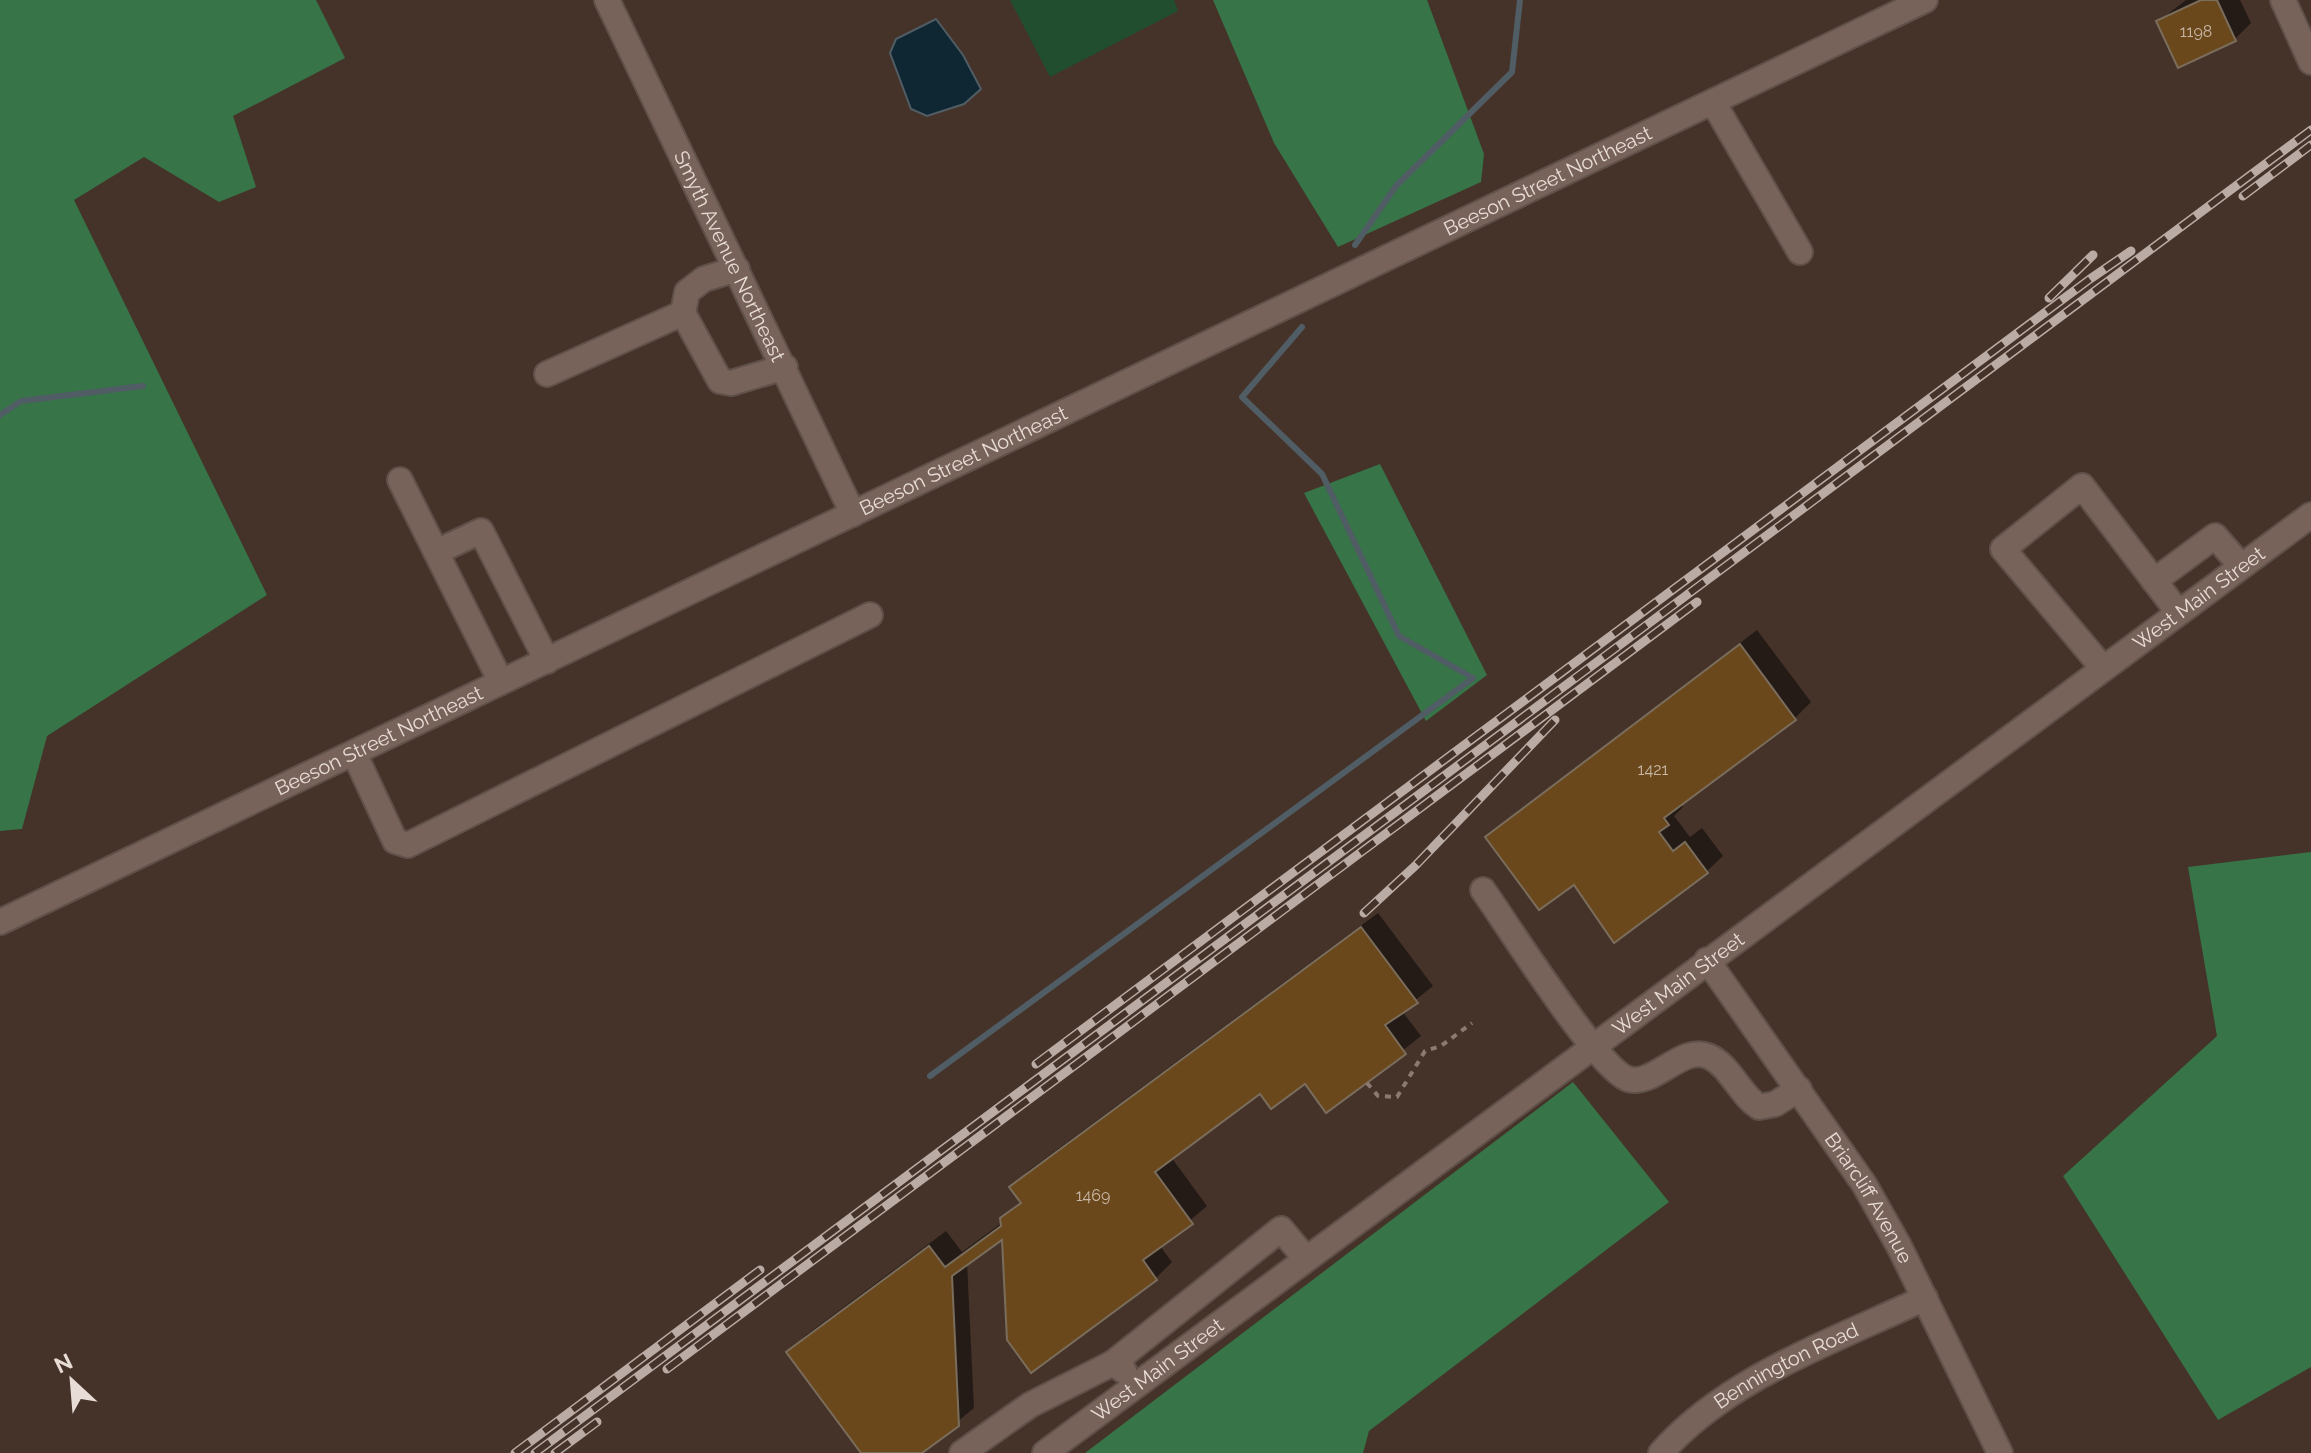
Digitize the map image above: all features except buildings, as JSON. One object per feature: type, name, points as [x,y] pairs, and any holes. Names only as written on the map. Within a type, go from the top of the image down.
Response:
[{"type":"street","name":"Smyth Avenue Northeast","points":[[607,0],[853,514]]},
{"type":"street","name":"Beeson Street Northeast","points":[[0,922],[1925,0]]},
{"type":"street","points":[[2283,0],[2311,62]]},
{"type":"street","points":[[1713,102],[1800,252]]},
{"type":"street","points":[[737,269],[704,279],[687,292],[683,313],[720,381],[731,383],[785,367]]},
{"type":"street","points":[[547,374],[683,313]]},
{"type":"street","points":[[400,480],[501,682]]},
{"type":"street","points":[[2102,667],[2003,549],[2082,486],[2178,612]]},
{"type":"street","name":"West Main Street","points":[[1045,1453],[2311,515]]},
{"type":"street","points":[[436,552],[481,531],[547,661]]},
{"type":"street","points":[[2154,581],[2215,536],[2241,566]]},
{"type":"street","points":[[354,753],[385,824],[395,841],[408,845],[870,615]]},
{"type":"street","points":[[1483,890],[1593,1046],[1607,1063],[1629,1079],[1641,1079],[1683,1058],[1705,1054],[1718,1062],[1746,1099],[1759,1107],[1775,1104],[1799,1089]]},
{"type":"street","name":"Briarcliff Avenue","points":[[1707,960],[1864,1184],[1925,1298],[2000,1453]]},
{"type":"street","points":[[962,1453],[1030,1405],[1113,1363],[1281,1229],[1306,1259]]},
{"type":"street","name":"Bennington Road","points":[[1661,1453],[1689,1425],[1743,1387],[1925,1298]]},
{"type":"street","points":[[1113,1363],[1140,1382]]},
{"type":"path","points":[[1367,1083],[1378,1096],[1397,1097],[1425,1051],[1441,1046],[1472,1023]]},
{"type":"green space","points":[[0,0],[316,0],[345,58],[233,116],[256,187],[219,202],[144,157],[74,200],[267,595],[47,736],[22,829],[0,831]]},
{"type":"green space","points":[[1010,0],[1174,0],[1178,11],[1050,77]]},
{"type":"green space","points":[[1213,0],[1427,0],[1484,154],[1481,182],[1338,247],[1274,143]]},
{"type":"green space","points":[[1380,464],[1487,675],[1426,721],[1304,493]]},
{"type":"green space","points":[[2311,852],[2311,1367],[2218,1420],[2063,1176],[2217,1036],[2188,867]]},
{"type":"green space","points":[[1573,1082],[1669,1202],[1369,1431],[1363,1453],[1085,1453]]},
{"type":"water","points":[[936,19],[963,55],[981,89],[964,104],[927,116],[911,109],[890,53],[896,39]]},
{"type":"waterway","points":[[1355,245],[1396,186],[1512,72],[1520,0]]},
{"type":"waterway","points":[[930,1076],[1473,678],[1399,636],[1322,474],[1242,397],[1302,327]]},
{"type":"waterway","points":[[0,415],[21,401],[143,386]]},
{"type":"railway","points":[[535,1453],[2311,130]]},
{"type":"railway","points":[[2243,196],[2311,145]]},
{"type":"railway","points":[[1036,1064],[2131,251]]},
{"type":"railway","points":[[2049,298],[2093,255]]},
{"type":"railway","points":[[667,1369],[1697,602]]},
{"type":"railway","points":[[1364,913],[1415,866],[1555,720]]},
{"type":"railway","points":[[515,1453],[760,1270]]},
{"type":"railway","points":[[555,1453],[597,1422]]}]
